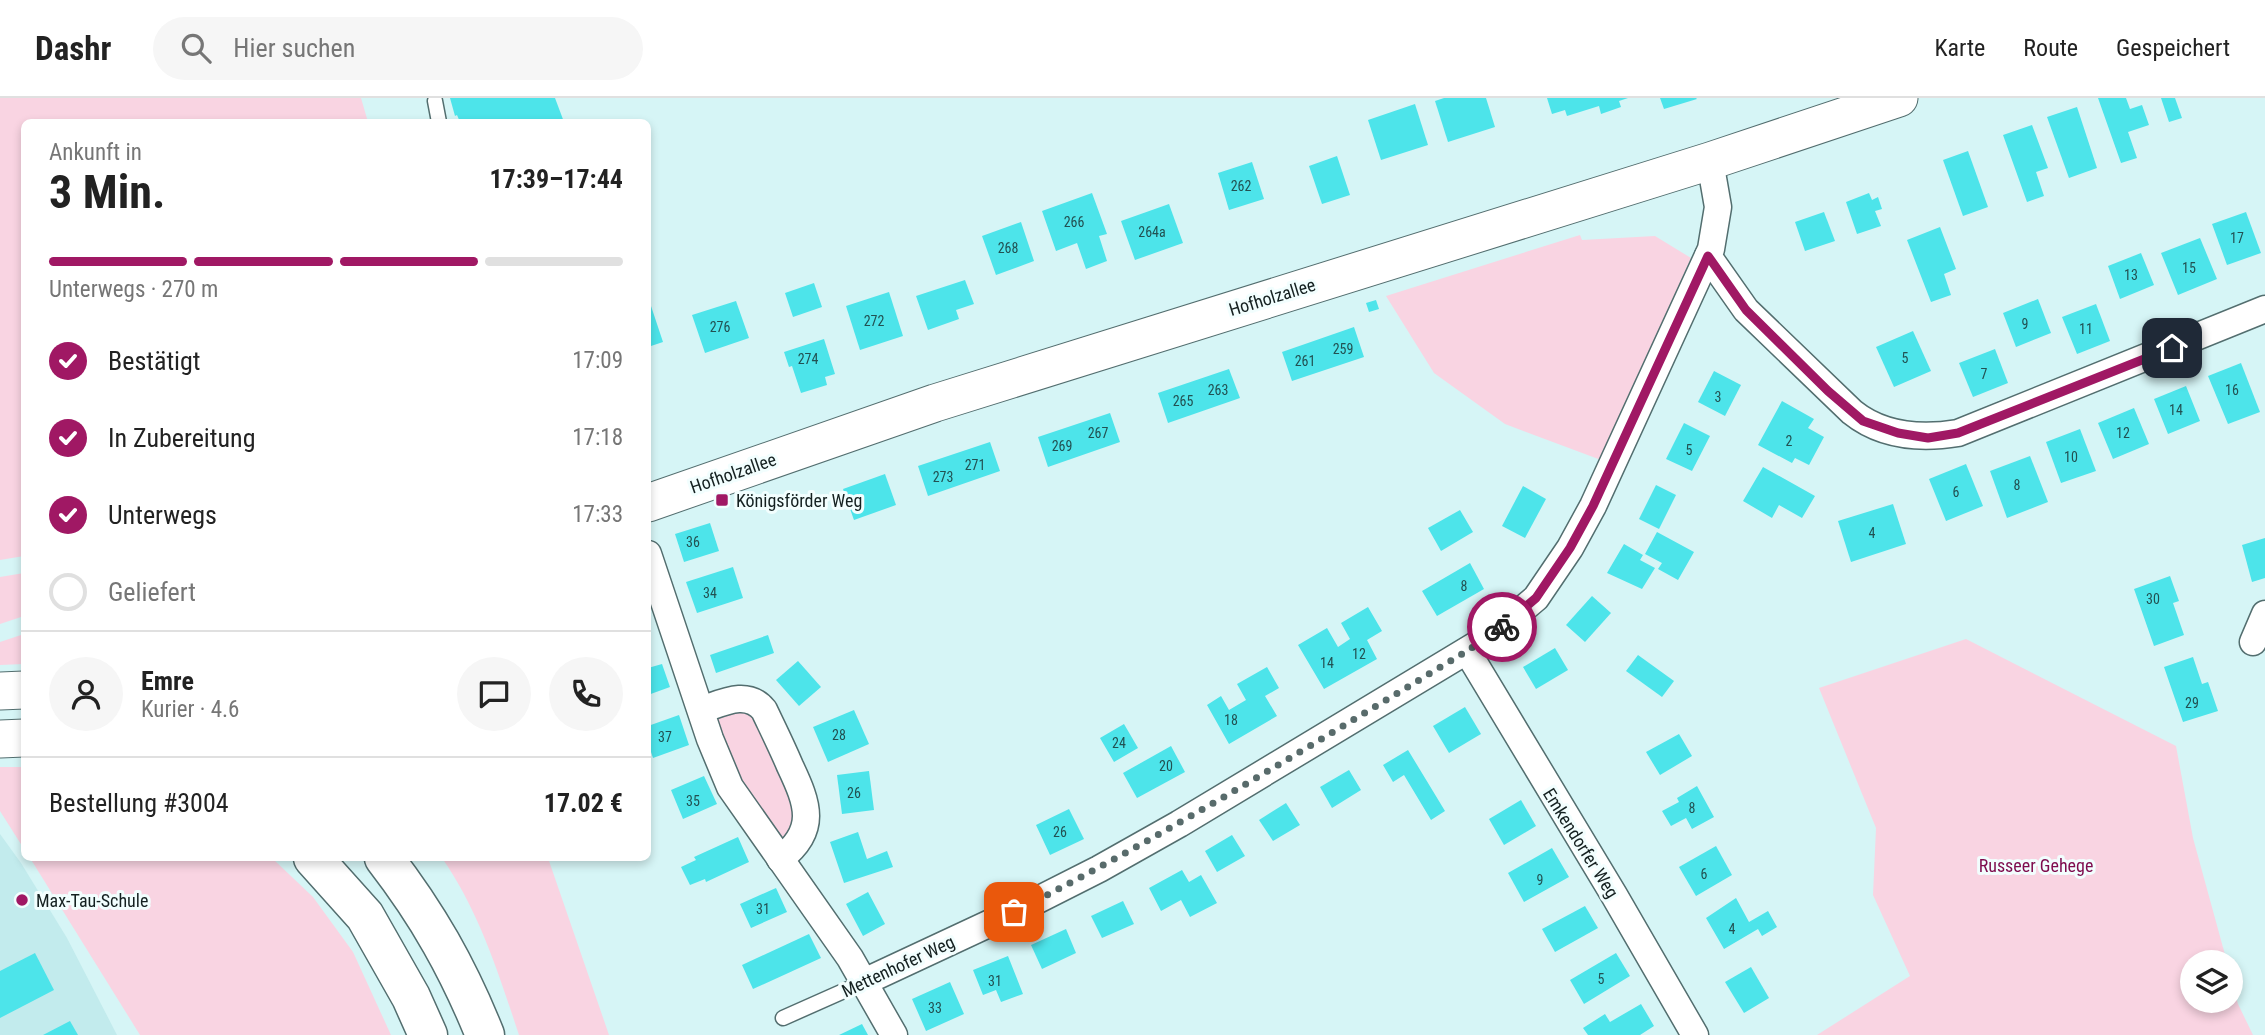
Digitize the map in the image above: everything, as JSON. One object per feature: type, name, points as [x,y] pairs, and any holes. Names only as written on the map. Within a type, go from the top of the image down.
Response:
[{"type":"highway","points":[[316,861],[347,893],[376,933],[411,997],[428,1035]]},
{"type":"highway","points":[[386,861],[427,916],[454,964],[485,1035]]},
{"type":"street","name":"Hofholzallee","points":[[651,502],[935,403],[1710,161],[1899,98]]},
{"type":"street","name":"Mettenhofer Weg","points":[[864,982],[1014,912],[1099,869],[1189,818],[1491,636],[1536,598],[1570,548],[1593,506],[1708,256],[1717,225],[1718,207],[1710,161]]},
{"type":"street","points":[[1708,256],[1746,310],[1852,412],[1863,421],[1879,428],[1928,438],[1970,429],[2265,309]]},
{"type":"street","points":[[651,563],[730,787],[850,958],[894,1035]]},
{"type":"street","points":[[2253,642],[2265,614]]},
{"type":"street","name":"Emkendorfer Weg","points":[[1467,651],[1695,1035]]},
{"type":"street","points":[[0,691],[21,690]]},
{"type":"street","points":[[701,710],[742,698],[756,702],[764,710],[806,804],[805,826],[799,841],[780,859]]},
{"type":"street","points":[[0,738],[21,738]]},
{"type":"lane","points":[[435,101],[438,119]]},
{"type":"lane","name":"Mettenhofer Weg","points":[[783,1017],[864,982]]},
{"type":"shaded area","name":"Max-Tau-Schule","points":[[0,834],[67,938],[117,1035],[0,1035]]},
{"type":"green space","points":[[0,98],[361,98],[367,119],[21,119],[21,556],[0,560]]},
{"type":"green space","points":[[1580,235],[1582,240],[1655,236],[1691,258],[1601,460],[1505,424],[1434,373],[1386,296]]},
{"type":"green space","points":[[21,574],[21,617],[0,624],[0,577]]},
{"type":"green space","points":[[21,635],[21,664],[0,665],[0,642]]},
{"type":"green space","name":"Russeer Gehege","points":[[1966,639],[2176,746],[2193,838],[2224,950],[2180,950],[2180,1013],[2242,1013],[2253,1035],[1817,1035],[1910,976],[1873,895],[1876,828],[1819,688]]},
{"type":"green space","points":[[751,709],[798,809],[785,837],[780,837],[733,771],[716,717]]},
{"type":"green space","points":[[0,767],[21,767],[21,844],[0,811]]},
{"type":"green space","points":[[32,861],[275,861],[313,897],[353,952],[391,1035],[140,1035]]},
{"type":"green space","points":[[444,861],[549,861],[609,1035],[519,1035],[478,922]]},
{"type":"building","points":[[450,98],[555,98],[563,119],[459,119],[455,116]]},
{"type":"building","points":[[1444,98],[1486,98],[1495,127],[1448,142],[1435,101]]},
{"type":"building","points":[[1547,98],[1628,98],[1619,101],[1621,107],[1601,114],[1599,106],[1567,116],[1565,110],[1552,114]]},
{"type":"building","points":[[1660,98],[1696,98],[1697,99],[1664,109]]},
{"type":"building","points":[[2098,98],[2126,98],[2130,109],[2142,105],[2149,125],[2128,132],[2137,158],[2121,163]]},
{"type":"building","points":[[2161,98],[2175,98],[2182,118],[2169,122]]},
{"type":"building","points":[[1415,104],[1428,145],[1381,160],[1368,120]]},
{"type":"building","points":[[2077,107],[2097,168],[2069,178],[2047,117]]},
{"type":"building","points":[[2032,125],[2048,168],[2036,172],[2044,196],[2027,202],[2003,135]]},
{"type":"building","points":[[1968,151],[1988,207],[1963,216],[1943,160]]},
{"type":"building","points":[[1337,156],[1350,195],[1322,204],[1309,166]]},
{"type":"building","points":[[1252,162],[1264,199],[1229,210],[1218,173]]},
{"type":"building","points":[[1092,193],[1107,234],[1099,236],[1107,261],[1086,269],[1077,243],[1056,251],[1042,211]]},
{"type":"building","points":[[1869,193],[1872,200],[1878,197],[1882,209],[1875,211],[1881,226],[1857,234],[1846,202]]},
{"type":"building","points":[[1169,204],[1183,243],[1135,260],[1121,221]]},
{"type":"building","points":[[1824,212],[1835,241],[1805,251],[1795,222]]},
{"type":"building","points":[[2246,212],[2261,253],[2227,265],[2212,224]]},
{"type":"building","points":[[1021,222],[1034,261],[996,275],[982,236]]},
{"type":"building","points":[[1940,227],[1956,269],[1944,274],[1951,295],[1931,302],[1907,240]]},
{"type":"building","points":[[2200,238],[2217,279],[2178,295],[2161,253]]},
{"type":"building","points":[[2141,253],[2154,285],[2120,299],[2108,266]]},
{"type":"building","points":[[965,280],[974,304],[956,310],[959,319],[928,330],[916,296]]},
{"type":"building","points":[[814,283],[822,307],[793,317],[785,293]]},
{"type":"building","points":[[889,292],[903,336],[860,350],[846,306]]},
{"type":"building","points":[[2038,299],[2051,333],[2016,347],[2003,313]]},
{"type":"building","points":[[1376,300],[1379,309],[1369,312],[1366,303]]},
{"type":"building","points":[[736,301],[749,338],[705,353],[692,315]]},
{"type":"building","points":[[2096,304],[2110,341],[2077,354],[2062,317]]},
{"type":"building","points":[[651,306],[663,342],[651,346]]},
{"type":"building","points":[[1354,327],[1364,357],[1292,381],[1282,352]]},
{"type":"building","points":[[1913,331],[1931,371],[1894,387],[1876,347]]},
{"type":"building","points":[[824,339],[835,374],[825,377],[827,385],[801,393],[784,352]]},
{"type":"building","points":[[1995,349],[2008,383],[1973,397],[1959,363]]},
{"type":"building","points":[[2241,363],[2260,412],[2228,424],[2208,376]]},
{"type":"building","points":[[1229,369],[1240,398],[1168,423],[1158,393]]},
{"type":"building","points":[[1714,371],[1741,385],[1725,416],[1698,402]]},
{"type":"building","points":[[2186,386],[2200,421],[2168,434],[2154,399]]},
{"type":"building","points":[[1782,401],[1814,419],[1808,428],[1824,437],[1809,465],[1795,458],[1792,463],[1758,445]]},
{"type":"building","points":[[2134,408],[2149,444],[2113,459],[2098,423]]},
{"type":"building","points":[[1110,413],[1120,442],[1048,467],[1038,437]]},
{"type":"building","points":[[1684,423],[1710,436],[1692,471],[1666,459]]},
{"type":"building","points":[[2080,429],[2096,471],[2061,483],[2046,442]]},
{"type":"building","points":[[990,442],[1000,471],[928,496],[918,466]]},
{"type":"building","points":[[2030,456],[2048,502],[2007,518],[1990,471]]},
{"type":"building","points":[[1966,464],[1983,506],[1946,521],[1929,479]]},
{"type":"building","points":[[1763,467],[1815,496],[1802,518],[1779,505],[1772,518],[1743,501]]},
{"type":"building","points":[[885,474],[896,505],[854,520],[843,489]]},
{"type":"building","points":[[1656,485],[1676,495],[1659,529],[1639,519]]},
{"type":"building","points":[[1523,486],[1546,499],[1525,538],[1502,526]]},
{"type":"building","points":[[1893,504],[1906,544],[1851,562],[1838,521]]},
{"type":"building","points":[[1460,510],[1473,532],[1441,551],[1428,528]]},
{"type":"building","points":[[710,523],[719,551],[684,562],[675,534]]},
{"type":"building","points":[[1657,532],[1694,552],[1678,580],[1658,569],[1662,563],[1645,554]]},
{"type":"building","points":[[2265,538],[2265,578],[2252,582],[2242,545]]},
{"type":"building","points":[[1624,544],[1643,555],[1640,560],[1655,568],[1642,589],[1607,573]]},
{"type":"building","points":[[1470,563],[1484,589],[1437,616],[1422,591]]},
{"type":"building","points":[[733,567],[743,598],[697,613],[686,582]]},
{"type":"building","points":[[2170,576],[2179,601],[2173,603],[2184,635],[2154,646],[2134,589]]},
{"type":"building","points":[[1592,596],[1611,613],[1585,642],[1566,625]]},
{"type":"building","points":[[1368,607],[1382,631],[1367,640],[1377,659],[1324,689],[1298,645],[1327,628],[1338,647],[1350,639],[1341,623]]},
{"type":"building","points":[[768,635],[774,653],[716,673],[710,655]]},
{"type":"building","points":[[1555,648],[1568,670],[1536,689],[1523,667]]},
{"type":"building","points":[[1638,655],[1674,681],[1662,697],[1626,671]]},
{"type":"building","points":[[2193,657],[2202,684],[2208,682],[2218,711],[2183,722],[2164,667]]},
{"type":"building","points":[[798,661],[821,687],[799,706],[776,680]]},
{"type":"building","points":[[662,664],[670,687],[651,694],[651,667]]},
{"type":"building","points":[[1267,667],[1279,688],[1265,696],[1277,716],[1229,744],[1207,705],[1221,696],[1229,710],[1246,700],[1237,684]]},
{"type":"building","points":[[1465,707],[1481,734],[1449,753],[1433,726]]},
{"type":"building","points":[[854,710],[869,744],[828,762],[813,727]]},
{"type":"building","points":[[679,715],[689,745],[653,758],[651,725]]},
{"type":"building","points":[[1124,724],[1138,748],[1114,762],[1100,738]]},
{"type":"building","points":[[1679,734],[1692,756],[1660,775],[1646,752]]},
{"type":"building","points":[[1171,746],[1185,772],[1137,798],[1123,773]]},
{"type":"building","points":[[1408,750],[1445,811],[1431,820],[1404,775],[1393,782],[1383,765]]},
{"type":"building","points":[[1349,770],[1361,790],[1332,808],[1320,787]]},
{"type":"building","points":[[869,771],[874,810],[842,814],[837,775]]},
{"type":"building","points":[[704,776],[717,804],[683,819],[671,790]]},
{"type":"building","points":[[1697,786],[1714,817],[1692,829],[1686,818],[1671,826],[1662,811],[1679,802],[1677,798]]},
{"type":"building","points":[[1521,800],[1536,826],[1504,845],[1489,819]]},
{"type":"building","points":[[1286,803],[1300,825],[1273,841],[1259,820]]},
{"type":"building","points":[[1069,809],[1084,839],[1050,855],[1036,825]]},
{"type":"building","points":[[858,832],[867,859],[887,851],[893,867],[844,883],[830,842]]},
{"type":"building","points":[[1232,835],[1245,856],[1217,872],[1205,851]]},
{"type":"building","points":[[738,837],[749,862],[706,882],[705,879],[690,885],[681,867],[696,860],[694,857]]},
{"type":"building","points":[[1716,846],[1732,875],[1696,896],[1679,867]]},
{"type":"building","points":[[1552,848],[1569,877],[1524,902],[1508,873]]},
{"type":"building","points":[[1182,870],[1189,882],[1201,875],[1217,903],[1190,917],[1181,900],[1161,911],[1149,888]]},
{"type":"building","points":[[776,888],[787,912],[751,928],[740,904]]},
{"type":"building","points":[[868,892],[885,924],[863,936],[846,904]]},
{"type":"building","points":[[1736,898],[1749,922],[1768,911],[1777,927],[1762,936],[1758,929],[1724,949],[1706,918]]},
{"type":"building","points":[[1123,901],[1134,924],[1102,938],[1091,916]]},
{"type":"building","points":[[1585,906],[1598,928],[1555,952],[1542,929]]},
{"type":"building","points":[[1066,929],[1076,953],[1042,969],[1031,945]]},
{"type":"building","points":[[809,934],[821,958],[753,989],[742,965]]},
{"type":"building","points":[[35,953],[54,990],[0,1018],[0,971]]},
{"type":"building","points":[[1616,953],[1630,976],[1584,1004],[1570,980]]},
{"type":"building","points":[[1008,956],[1023,994],[1001,1002],[996,990],[983,995],[973,970]]},
{"type":"building","points":[[1751,967],[1769,998],[1744,1013],[1725,982]]},
{"type":"building","points":[[950,982],[964,1014],[926,1031],[912,999]]},
{"type":"building","points":[[1641,1004],[1654,1026],[1640,1035],[1588,1035],[1583,1028],[1605,1014],[1610,1022]]},
{"type":"building","points":[[70,1021],[78,1035],[43,1035]]},
{"type":"building","points":[[862,1024],[868,1035],[839,1035]]},
{"type":"way so far","points":[[1014,912],[1099,869],[1178,824],[1467,651],[1502,627]]},
{"type":"place","name":"Königsförder Weg","points":[[722,500]]},
{"type":"place","name":"Max-Tau-Schule","points":[[22,900]]},
{"type":"route","points":[[1502,627],[1536,598],[1570,548],[1593,506],[1708,256],[1746,310],[1828,391],[1863,421],[1898,433],[1928,438],[1958,433],[2172,348]]}]
